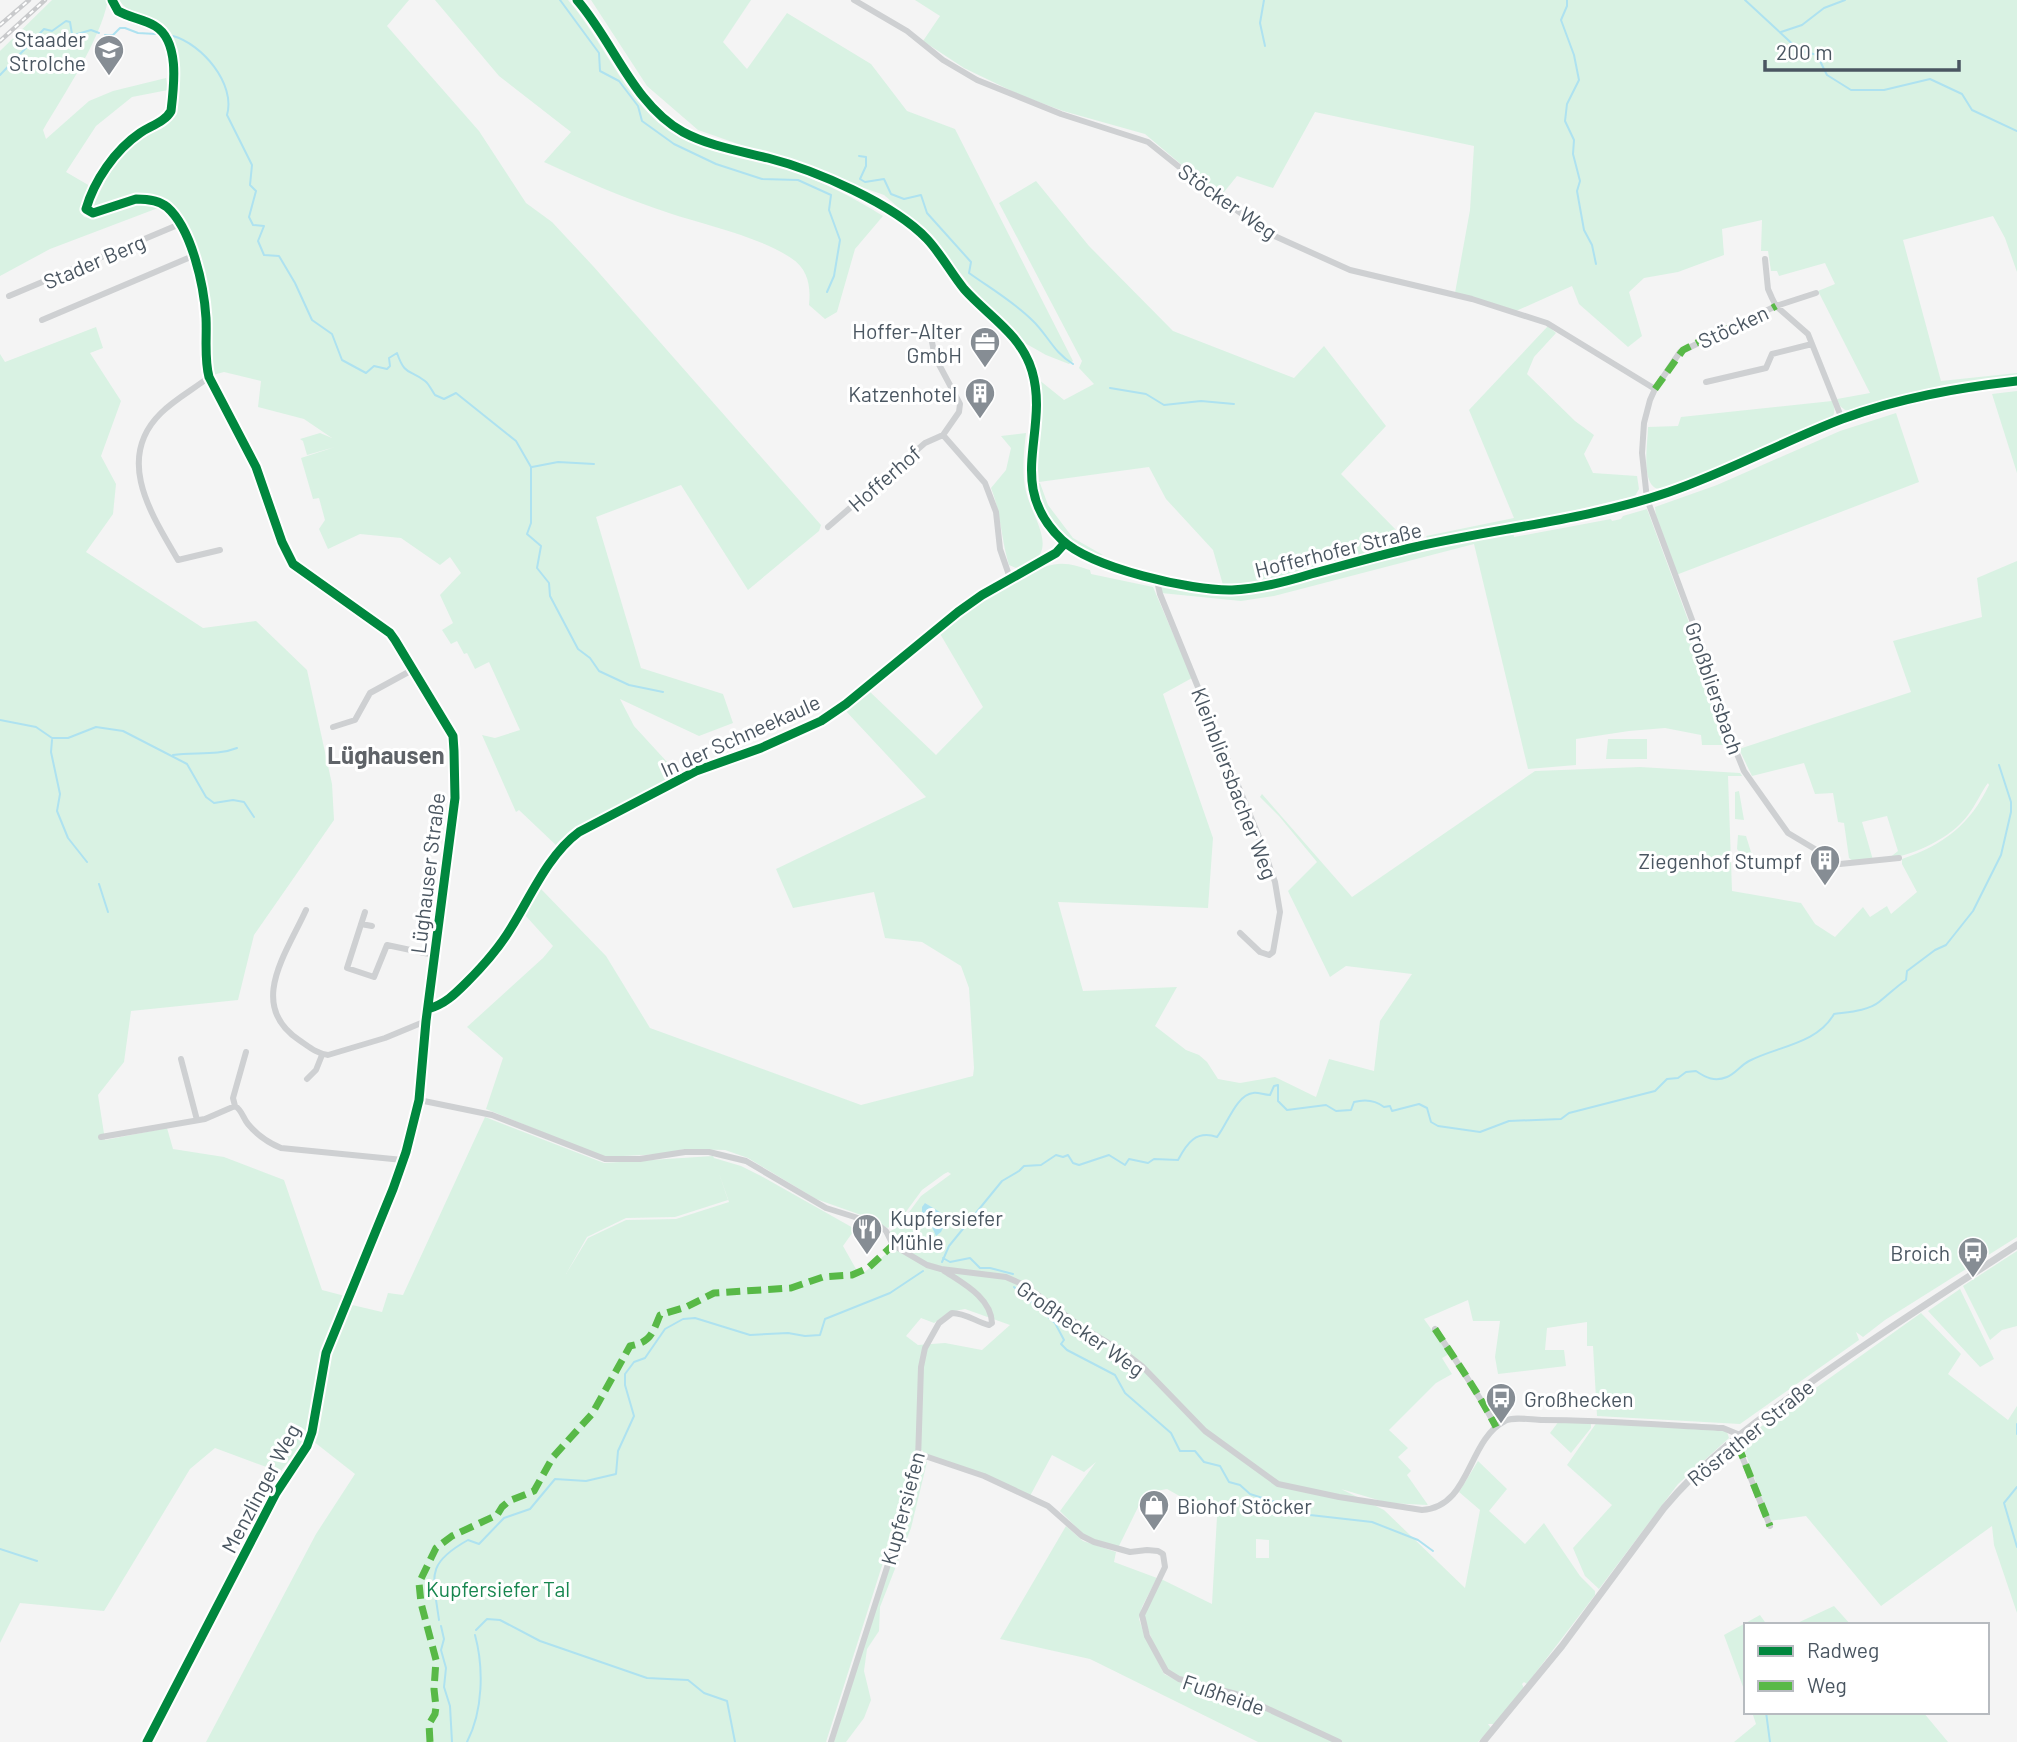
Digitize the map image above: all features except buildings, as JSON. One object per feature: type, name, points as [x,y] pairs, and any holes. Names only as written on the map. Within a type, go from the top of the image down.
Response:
[{"type":"street","name":"Lüghauser Straße","points":[[112,0],[122,14],[154,25],[167,37],[171,52],[171,111],[120,151],[107,168],[86,209],[93,214],[128,201],[144,199],[165,205],[180,225],[193,256],[203,294],[206,365],[209,377],[256,467],[282,542],[293,564],[390,633],[453,736],[453,819],[426,1021],[419,1100],[403,1160]]},
{"type":"street","name":"Hofferhofer Straße","points":[[577,0],[642,94],[672,125],[709,143],[784,163],[832,180],[908,223],[932,243],[967,292],[1013,336],[1030,364],[1036,399],[1031,455],[1032,486],[1045,518],[1065,543],[1079,553],[1107,565],[1159,579],[1209,589],[1237,590],[1269,586],[1423,545],[1577,517],[1647,499],[1706,478],[1842,419],[1913,397],[2017,381]]},
{"type":"street","name":"Stöcker Weg","points":[[854,0],[977,80],[1051,110],[1148,142],[1203,186],[1270,233],[1350,270],[1472,299],[1547,323],[1655,389]]},
{"type":"street","name":"Stader Berg","points":[[9,296],[180,225]]},
{"type":"street","points":[[42,320],[193,256]]},
{"type":"street","name":"Stöcken","points":[[1765,259],[1768,289],[1776,306],[1808,334],[1842,419]]},
{"type":"street","name":"Stöcken","points":[[1647,499],[1642,453],[1644,423],[1655,389],[1682,350],[1776,306],[1816,293]]},
{"type":"street","name":"Hofferhof","points":[[828,527],[925,443],[943,435],[959,412],[960,404],[935,358],[932,342]]},
{"type":"street","points":[[1706,382],[1766,369],[1772,354],[1812,344]]},
{"type":"street","points":[[209,377],[163,411],[154,422],[142,446],[138,473],[147,503],[178,560],[220,550]]},
{"type":"street","name":"Hofferhof","points":[[943,435],[985,483],[996,512],[1000,549],[1010,578]]},
{"type":"street","name":"Großbliersbach","points":[[1647,499],[1700,642],[1732,744],[1744,771],[1788,833],[1840,864],[1899,858]]},
{"type":"street","name":"In der Schneekaule","points":[[428,1009],[442,1005],[497,948],[568,841],[579,832],[688,775],[761,748],[821,721],[846,704],[958,612],[1010,578],[1056,553],[1065,543]]},
{"type":"street","name":"Kleinbliersbacher Weg","points":[[1159,579],[1160,594],[1275,882],[1280,912],[1273,952],[1269,955],[1260,952],[1240,933]]},
{"type":"street","points":[[333,727],[355,720],[370,693],[414,669]]},
{"type":"street","points":[[306,910],[280,968],[272,1000],[279,1023],[286,1031],[322,1055],[385,1038],[426,1021]]},
{"type":"street","points":[[365,912],[347,968],[374,977],[387,945],[434,955]]},
{"type":"street","points":[[361,924],[372,926]]},
{"type":"street","points":[[246,1052],[233,1098],[235,1106],[250,1127],[266,1140],[282,1148],[403,1160]]},
{"type":"street","points":[[307,1079],[316,1070],[322,1055]]},
{"type":"street","points":[[181,1059],[197,1120]]},
{"type":"street","name":"Großhecker Weg","points":[[419,1100],[492,1115],[605,1159],[640,1159],[685,1152],[709,1152],[746,1161],[826,1208],[877,1224],[886,1231],[893,1245],[927,1265],[1006,1277],[1024,1285],[1143,1367],[1205,1431],[1278,1484],[1339,1497],[1422,1510],[1433,1509],[1455,1493],[1484,1440],[1496,1427]]},
{"type":"street","points":[[101,1137],[197,1120],[235,1106]]},
{"type":"street","name":"Menzlinger Weg","points":[[147,1742],[276,1493],[307,1446],[326,1353],[347,1297],[375,1238],[403,1160]]},
{"type":"street","name":"Rösrather Straße","points":[[1483,1742],[1533,1683],[1681,1488],[1715,1455],[1848,1356],[2017,1245]]},
{"type":"street","name":"Kupfersiefen","points":[[831,1742],[890,1558],[919,1454],[921,1367],[929,1337],[939,1323],[952,1314],[968,1316],[989,1325],[992,1323],[990,1312],[979,1296],[941,1269]]},
{"type":"street","points":[[1435,1329],[1461,1365],[1468,1382],[1475,1387],[1496,1427],[1508,1419],[1595,1420],[1723,1428],[1738,1440],[1770,1525]]},
{"type":"street","name":"Fußheide","points":[[919,1454],[984,1476],[1048,1506],[1082,1536],[1094,1542],[1130,1552],[1158,1551],[1163,1554],[1165,1567],[1144,1609],[1143,1624],[1167,1671],[1179,1679],[1236,1694],[1339,1742]]},
{"type":"green space","points":[[52,0],[108,0],[89,50],[43,130],[46,139],[89,101],[113,91],[166,78],[168,90],[132,97],[96,126],[66,172],[90,186],[81,212],[84,217],[94,218],[138,204],[158,208],[50,249],[0,276],[0,51]]},
{"type":"green space","points":[[119,0],[409,0],[387,26],[479,131],[526,203],[552,222],[593,266],[821,525],[819,531],[748,590],[681,485],[596,517],[641,668],[723,694],[733,723],[699,736],[620,699],[634,726],[679,775],[582,827],[566,837],[558,847],[519,810],[516,812],[482,735],[495,738],[520,730],[489,662],[475,669],[457,641],[451,644],[442,630],[453,623],[440,595],[461,573],[450,557],[440,565],[401,538],[360,534],[328,549],[319,529],[325,520],[319,498],[313,499],[301,458],[335,447],[307,455],[300,439],[320,433],[332,438],[304,419],[258,407],[261,381],[224,372],[213,375],[209,303],[203,269],[175,210],[164,200],[145,194],[92,208],[109,173],[126,149],[177,114],[179,60],[171,36],[163,27],[129,10]]},
{"type":"green space","points":[[435,0],[568,0],[637,100],[665,128],[709,149],[815,180],[883,216],[855,249],[837,312],[825,319],[809,305],[809,285],[805,273],[797,262],[778,251],[748,238],[637,202],[544,162],[571,132],[499,76]]},
{"type":"green space","points":[[591,0],[751,0],[723,42],[747,69],[787,13],[871,64],[907,111],[955,129],[1073,361],[1069,364],[1023,342],[973,289],[930,235],[884,195],[698,130],[647,86]]},
{"type":"green space","points":[[915,0],[2017,0],[2017,272],[2005,238],[1993,216],[1903,240],[1941,381],[2017,373],[2017,378],[1922,392],[1869,408],[1845,410],[1837,399],[1870,393],[1818,291],[1835,284],[1825,263],[1779,276],[1777,271],[1771,271],[1768,251],[1761,251],[1762,220],[1722,229],[1724,255],[1678,272],[1644,278],[1629,292],[1642,336],[1628,347],[1579,304],[1572,286],[1516,311],[1455,293],[1470,210],[1474,146],[1315,112],[1273,188],[1237,176],[1220,197],[1145,134],[1063,111],[1020,95],[964,68],[923,41],[940,16]]},
{"type":"green space","points":[[1036,181],[1089,246],[1173,331],[1294,378],[1324,346],[1386,426],[1341,474],[1401,535],[1404,544],[1259,584],[1223,585],[1213,550],[1166,499],[1149,467],[1039,482],[1036,444],[1041,402],[1038,379],[1064,400],[1094,384],[1079,368],[1082,361],[999,203]]},
{"type":"green space","points":[[1548,326],[1556,333],[1534,357],[1527,374],[1575,421],[1594,435],[1584,454],[1593,473],[1637,476],[1639,489],[1635,496],[1517,524],[1428,540],[1426,536],[1514,518],[1469,410]]},
{"type":"green space","points":[[96,327],[103,348],[90,353],[121,401],[101,456],[116,484],[113,514],[86,552],[203,628],[256,621],[307,670],[332,784],[334,820],[254,935],[238,1000],[131,1011],[124,1062],[98,1095],[105,1140],[167,1128],[173,1149],[224,1157],[284,1180],[322,1290],[345,1296],[316,1375],[312,1415],[301,1446],[280,1472],[215,1448],[190,1469],[104,1611],[20,1603],[0,1643],[0,354],[5,362]]},
{"type":"green space","points":[[2017,391],[2017,473],[1992,394]]},
{"type":"green space","points":[[1832,401],[1834,411],[1830,420],[1738,461],[1659,489],[1649,480],[1646,463],[1648,427],[1678,426],[1681,417]]},
{"type":"green space","points":[[1896,413],[1919,482],[1676,575],[1655,507],[1717,485],[1840,431]]},
{"type":"green space","points":[[1026,433],[1023,467],[1025,487],[1043,545],[1040,555],[1031,563],[1016,568],[1009,565],[991,488],[1006,470],[1011,448],[1001,436]]},
{"type":"green space","points":[[1040,483],[1048,505],[1073,538],[1103,555],[1094,554],[1076,545],[1053,522],[1043,506],[1037,484]]},
{"type":"green space","points":[[1647,509],[1714,690],[1730,745],[1702,745],[1701,735],[1665,728],[1629,731],[1576,739],[1576,765],[1528,769],[1474,544],[1274,596],[1241,601],[1161,593],[1162,584],[1233,595],[1271,590],[1443,545],[1513,531],[1514,537],[1611,519],[1612,521]]},
{"type":"green space","name":"Kupfersiefer Tal","points":[[2017,561],[2017,1237],[1885,1320],[1863,1337],[1856,1332],[1859,1340],[1740,1424],[1597,1416],[1593,1346],[1587,1346],[1587,1322],[1547,1328],[1545,1350],[1564,1350],[1566,1366],[1498,1374],[1495,1357],[1500,1321],[1473,1321],[1468,1300],[1424,1319],[1449,1354],[1442,1358],[1452,1374],[1436,1383],[1389,1430],[1408,1448],[1398,1457],[1411,1471],[1407,1475],[1428,1505],[1388,1503],[1341,1489],[1384,1510],[1465,1588],[1480,1510],[1459,1492],[1478,1461],[1507,1489],[1489,1511],[1525,1544],[1544,1523],[1580,1576],[1595,1591],[1595,1595],[1527,1684],[1522,1684],[1524,1688],[1495,1724],[1488,1724],[1491,1728],[1478,1742],[1342,1742],[1237,1692],[1174,1675],[1162,1663],[1144,1615],[1161,1579],[1212,1604],[1217,1517],[1167,1489],[1145,1493],[1118,1548],[1086,1537],[1060,1511],[1096,1462],[1084,1472],[1052,1455],[1030,1496],[925,1454],[922,1450],[916,1450],[907,1487],[826,1742],[206,1742],[316,1534],[355,1474],[313,1441],[325,1368],[348,1304],[382,1312],[388,1293],[403,1295],[485,1117],[604,1163],[713,1156],[741,1166],[855,1229],[843,1246],[860,1276],[899,1246],[889,1232],[898,1227],[921,1196],[951,1174],[944,1174],[922,1190],[897,1224],[887,1228],[875,1220],[816,1199],[748,1158],[725,1150],[684,1149],[664,1154],[603,1157],[486,1109],[503,1058],[467,1027],[553,946],[525,915],[541,889],[606,956],[650,1028],[861,1105],[973,1076],[969,988],[961,966],[922,942],[885,938],[874,892],[793,908],[776,869],[926,797],[844,709],[868,690],[936,755],[983,707],[939,632],[979,602],[1030,573],[1058,564],[1090,570],[1091,574],[1153,587],[1192,678],[1163,694],[1213,838],[1208,908],[1058,902],[1083,991],[1177,987],[1155,1026],[1186,1050],[1199,1055],[1218,1079],[1240,1083],[1275,1077],[1316,1097],[1329,1059],[1374,1071],[1380,1021],[1412,974],[1346,966],[1330,977],[1288,891],[1317,862],[1260,797],[1262,794],[1352,897],[1535,771],[1640,767],[1740,773],[1742,776],[1728,776],[1732,891],[1801,903],[1815,924],[1835,937],[1863,907],[1870,917],[1887,906],[1891,914],[1917,892],[1902,859],[1930,847],[1954,832],[1973,811],[1988,783],[1961,823],[1943,838],[1910,853],[1888,859],[1898,851],[1887,816],[1862,822],[1873,860],[1853,861],[1849,858],[1844,823],[1838,822],[1833,793],[1815,794],[1804,763],[1752,776],[1739,749],[1911,692],[1893,641],[1982,617],[1977,578]],"holes":[[[719,1173],[729,1202],[676,1219],[626,1220],[588,1238],[566,1274],[587,1237],[626,1218],[675,1217],[728,1200]],[[925,1203],[940,1213],[936,1235]],[[965,1309],[1010,1325],[982,1350],[945,1343],[918,1345],[906,1336],[921,1318],[934,1323],[949,1312]],[[1256,1539],[1269,1540],[1269,1558],[1256,1558]]]},
{"type":"green space","points":[[1608,739],[1647,739],[1647,759],[1606,759]]},
{"type":"green space","points":[[1739,791],[1744,820],[1735,819],[1735,792]]},
{"type":"green space","points":[[1738,835],[1746,836],[1751,852],[1758,859],[1751,866],[1737,849]]},
{"type":"green space","points":[[2017,1251],[2017,1326],[2002,1330],[1990,1340],[1963,1286]]},
{"type":"green space","points":[[1960,1289],[1994,1359],[1980,1367],[1928,1311]]},
{"type":"green space","points":[[1921,1313],[1961,1354],[1948,1374],[2008,1420],[2017,1406],[2017,1613],[1994,1545],[1992,1526],[1881,1606],[1806,1516],[1770,1521],[1743,1446],[1745,1438]]},
{"type":"green space","points":[[1559,1421],[1591,1422],[1591,1428],[1571,1453],[1550,1433]]},
{"type":"green space","points":[[1597,1422],[1722,1430],[1727,1432],[1729,1438],[1678,1484],[1599,1589],[1585,1576],[1573,1548],[1612,1505],[1567,1465]]},
{"type":"green space","points":[[921,1459],[927,1462],[911,1528],[880,1607],[879,1631],[867,1649],[864,1671],[871,1700],[864,1718],[846,1742],[834,1742],[876,1605],[910,1508]]},
{"type":"green space","points":[[1066,1526],[1083,1541],[1116,1552],[1114,1562],[1157,1578],[1139,1619],[1164,1674],[1182,1683],[1224,1692],[1333,1742],[1258,1742],[1090,1659],[1000,1639]]},
{"type":"green space","points":[[1834,1606],[1849,1623],[1797,1623]]},
{"type":"green space","points":[[1760,1615],[1766,1623],[1746,1623]]},
{"type":"green space","points":[[1744,1624],[1744,1690],[1724,1635]]},
{"type":"green space","points":[[1753,1714],[1925,1714],[1948,1742],[1734,1742],[1756,1724]]},
{"type":"water","points":[[925,1203],[948,1217],[936,1236],[928,1218],[922,1212]]},
{"type":"waterway","points":[[560,0],[599,53],[600,71],[619,81],[638,106],[642,121],[674,144],[716,164],[762,179],[798,180],[831,195],[829,210],[840,240],[834,276],[827,292]]},
{"type":"waterway","points":[[1264,0],[1260,23],[1265,46]]},
{"type":"waterway","points":[[1567,0],[1561,20],[1574,55],[1579,80],[1567,104],[1565,121],[1574,140],[1573,154],[1580,181],[1577,191],[1584,230],[1592,245],[1596,264]]},
{"type":"waterway","points":[[1745,0],[1799,50],[1817,55],[1827,75],[1851,90],[1884,90],[1930,79],[1962,94],[1972,110],[2017,131]]},
{"type":"waterway","points":[[1781,32],[1802,25],[1824,8],[1845,0]]},
{"type":"waterway","points":[[0,75],[44,29],[52,31],[66,21],[70,22],[74,35],[91,30],[99,33]]},
{"type":"waterway","points":[[105,35],[113,35],[120,28],[156,34]]},
{"type":"waterway","points":[[173,36],[195,47],[222,78],[228,103],[227,115],[252,165],[250,185],[256,191],[249,217],[253,225],[264,226],[258,241],[264,255],[279,256],[312,320],[332,334],[342,360],[366,373],[374,366],[387,369],[390,366],[389,358],[397,353],[405,369],[425,381],[435,395],[444,399],[456,393],[516,441],[531,467],[531,523],[527,534],[541,546],[537,568],[549,583],[550,596],[578,649],[590,658],[599,671],[629,685],[663,692]]},
{"type":"waterway","points":[[859,156],[866,157],[866,166],[860,179],[865,182],[884,179],[891,194],[904,199],[921,195],[927,213],[971,262],[969,273],[1025,313],[1060,354],[1073,364]]},
{"type":"waterway","points":[[1110,388],[1146,394],[1164,405],[1201,401],[1234,404]]},
{"type":"waterway","points":[[532,467],[558,462],[594,464]]},
{"type":"waterway","points":[[0,720],[36,727],[52,738],[68,738],[96,727],[123,731],[187,764],[206,797],[214,803],[233,800],[244,802],[254,817]]},
{"type":"waterway","points":[[52,740],[51,752],[60,794],[57,811],[68,838],[87,862]]},
{"type":"waterway","points":[[173,755],[214,753],[237,748]]},
{"type":"waterway","points":[[942,1262],[949,1246],[1002,1181],[1024,1166],[1041,1165],[1056,1155],[1068,1155],[1073,1163],[1079,1165],[1109,1155],[1125,1165],[1129,1159],[1148,1163],[1154,1159],[1178,1160],[1193,1139],[1203,1135],[1217,1137],[1237,1105],[1247,1095],[1270,1095],[1274,1086],[1278,1085],[1278,1101],[1287,1110],[1326,1105],[1336,1111],[1351,1110],[1354,1102],[1362,1101],[1390,1106],[1392,1111],[1419,1104],[1427,1108],[1431,1122],[1438,1126],[1480,1132],[1509,1121],[1561,1119],[1569,1113],[1655,1091],[1667,1079],[1678,1078],[1686,1072],[1696,1071],[1715,1079],[1727,1077],[1749,1061],[1818,1032],[1834,1014],[1857,1011],[1874,1005],[1906,980],[1907,971],[1946,945],[1973,911],[2001,855],[2011,802],[1999,765]]},
{"type":"waterway","points":[[99,884],[108,912]]},
{"type":"waterway","points":[[943,1258],[950,1262],[970,1258],[980,1268],[1013,1274]]},
{"type":"waterway","points":[[439,1620],[434,1582],[438,1564],[444,1556],[468,1540],[479,1544],[504,1518],[530,1509],[555,1479],[586,1481],[616,1474],[618,1451],[634,1416],[625,1385],[625,1374],[634,1362],[645,1358],[665,1329],[683,1319],[695,1318],[750,1335],[820,1335],[825,1319],[890,1293],[923,1271]]},
{"type":"waterway","points":[[1014,1287],[1055,1323],[1064,1340],[1061,1344],[1067,1350],[1115,1375],[1125,1393],[1171,1433],[1180,1451],[1195,1451],[1204,1462],[1220,1466],[1229,1482],[1240,1485],[1250,1494],[1310,1515],[1372,1522],[1418,1540],[1433,1551]]},
{"type":"waterway","points":[[2017,1424],[2017,1434]]},
{"type":"waterway","points":[[2017,1487],[2004,1503],[2017,1547]]},
{"type":"waterway","points":[[0,1549],[37,1561]]},
{"type":"waterway","points":[[476,1630],[487,1619],[500,1620],[540,1641],[647,1678],[688,1680],[704,1693],[727,1701],[735,1742]]},
{"type":"waterway","points":[[441,1626],[444,1639],[441,1650],[446,1668],[444,1687],[450,1706],[452,1742]]},
{"type":"waterway","points":[[467,1742],[479,1703],[481,1675],[475,1635]]},
{"type":"waterway","points":[[1766,1714],[1770,1742]]},
{"type":"railway","points":[[0,25],[29,0]]},
{"type":"railway","points":[[0,41],[45,0]]},
{"type":"marked path","points":[[1655,389],[1683,350],[1776,306]]},
{"type":"marked path","points":[[430,1742],[429,1724],[436,1707],[436,1660],[421,1603],[419,1583],[436,1548],[452,1536],[497,1515],[509,1501],[534,1491],[553,1457],[592,1414],[630,1346],[650,1336],[660,1315],[686,1307],[714,1293],[791,1288],[823,1277],[852,1275],[868,1268],[893,1245]]},
{"type":"marked path","points":[[1435,1329],[1475,1389],[1496,1427]]},
{"type":"marked path","points":[[1738,1445],[1770,1526]]},
{"type":"cycle path","points":[[112,0],[118,11],[155,26],[168,42],[173,65],[171,111],[161,121],[131,140],[114,157],[100,177],[86,209],[93,213],[136,199],[144,199],[164,205],[176,217],[190,243],[199,275],[205,305],[209,377],[256,467],[282,542],[293,564],[390,633],[395,640],[453,736],[455,798],[426,1021],[419,1100],[406,1152],[326,1353],[307,1446],[276,1493],[147,1742]]},
{"type":"cycle path","points":[[577,0],[637,89],[666,120],[683,132],[714,145],[787,163],[853,190],[895,213],[927,239],[964,289],[1003,326],[1027,358],[1036,394],[1032,478],[1035,499],[1045,519],[1062,540],[1076,550],[1095,560],[1143,576],[1214,589],[1232,590],[1272,585],[1415,547],[1575,517],[1638,502],[1691,484],[1863,412],[1928,395],[2017,381]]},
{"type":"cycle path","points":[[428,1009],[453,995],[491,956],[549,864],[579,832],[696,771],[761,748],[821,721],[846,704],[958,612],[982,595],[1056,553],[1065,543]]},
{"type":"place","name":"Staader Strolche","points":[[109,77]]},
{"type":"place","name":"Hoffer-Alter GmbH","points":[[985,369]]},
{"type":"place","name":"Katzenhotel","points":[[980,420]]},
{"type":"place","name":"Ziegenhof Stumpf","points":[[1825,887]]},
{"type":"place","name":"Kupfersiefer Mühle","points":[[867,1256]]},
{"type":"place","name":"Broich","points":[[1973,1279]]},
{"type":"place","name":"Großhecken","points":[[1501,1425]]},
{"type":"place","name":"Biohof Stöcker","points":[[1154,1532]]},
{"type":"district","name":"Lüghausen","points":[[386,754]]}]
